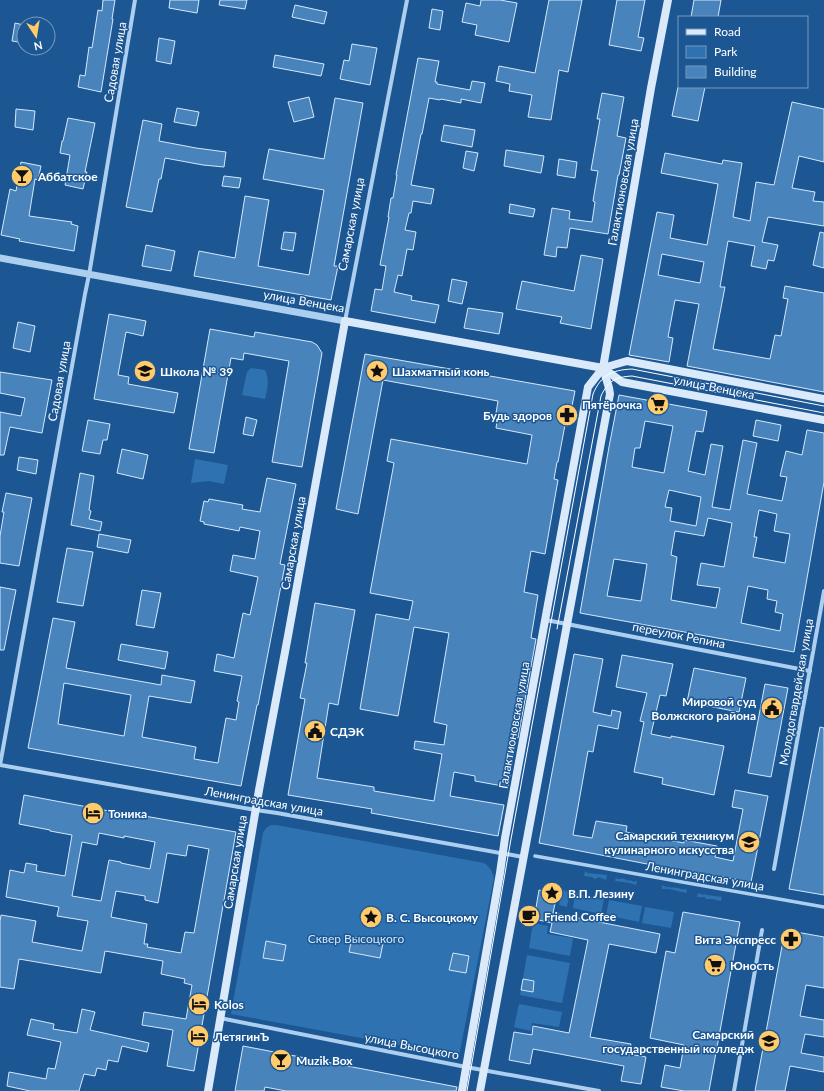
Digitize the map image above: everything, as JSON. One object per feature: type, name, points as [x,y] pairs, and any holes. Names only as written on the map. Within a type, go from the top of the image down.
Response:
[{"type":"main road","name":"Галактионовская улица","points":[[480,1091],[610,394],[603,368],[651,88],[668,0]]},
{"type":"main road","name":"улица Венцека","points":[[345,321],[603,368],[622,382],[824,420]]},
{"type":"main road","name":"Самарская улица","points":[[208,1091],[256,810],[345,321]]},
{"type":"main road","name":"улица Венцека","points":[[603,368],[627,361],[824,399]]},
{"type":"main road","name":"Галактионовская улица","points":[[462,1091],[499,881],[502,854],[588,387],[603,368]]},
{"type":"street","name":"Садовая улица","points":[[0,765],[89,274],[135,0]]},
{"type":"street","name":"Самарская улица","points":[[345,321],[407,0]]},
{"type":"street","name":"улица Венцека","points":[[0,258],[345,321]]},
{"type":"street","name":"Молодогвардейская улица","points":[[774,869],[824,590]]},
{"type":"street","name":"переулок Репина","points":[[545,620],[567,623],[810,671]]},
{"type":"street","name":"Ленинградская улица","points":[[0,765],[524,858]]},
{"type":"street","name":"Ленинградская улица","points":[[535,856],[824,907]]},
{"type":"street","points":[[734,1091],[762,930]]},
{"type":"street","name":"улица Высоцкого","points":[[220,1018],[466,1067],[600,1091]]},
{"type":"green space","points":[[251,368],[265,370],[267,374],[268,381],[265,399],[242,395],[247,372]]},
{"type":"green space","points":[[195,459],[228,465],[224,484],[209,481],[191,483]]},
{"type":"green space","name":"Сквер Высоцкого","points":[[271,825],[484,863],[492,871],[494,878],[459,1056],[231,1014],[263,833],[266,828]]},
{"type":"green space","points":[[585,871],[587,873],[607,875],[606,880],[598,877],[596,879],[584,876]]},
{"type":"green space","points":[[616,877],[617,879],[622,878],[634,882],[637,881],[636,885],[615,881]]},
{"type":"green space","points":[[662,885],[687,889],[686,893],[662,889]]},
{"type":"green space","points":[[562,890],[570,892],[567,907],[559,905]]},
{"type":"green space","points":[[575,893],[604,899],[601,914],[573,908]]},
{"type":"green space","points":[[698,893],[722,897],[721,901],[706,899],[705,897],[697,897]]},
{"type":"green space","points":[[609,900],[642,906],[639,922],[606,915]]},
{"type":"green space","points":[[645,907],[674,912],[671,928],[642,923]]},
{"type":"green space","points":[[533,923],[548,926],[547,934],[573,938],[570,956],[529,948]]},
{"type":"green space","points":[[527,955],[570,963],[562,1003],[520,995]]},
{"type":"green space","points":[[519,1004],[562,1012],[559,1027],[532,1023],[531,1031],[514,1027]]},
{"type":"building","points":[[103,0],[115,0],[101,92],[78,87],[80,75],[85,76],[89,47],[92,48],[98,10],[102,11]]},
{"type":"building","points":[[170,0],[199,0],[197,13],[169,8]]},
{"type":"building","points":[[220,0],[247,0],[245,9],[219,5]]},
{"type":"building","points":[[481,0],[500,0],[517,3],[509,42],[475,35],[477,25],[462,22],[466,3],[480,6]]},
{"type":"building","points":[[549,0],[582,0],[568,72],[559,70],[551,120],[528,117],[532,95],[509,91],[510,84],[496,81],[499,66],[535,73]]},
{"type":"building","points":[[617,0],[645,0],[638,37],[644,38],[641,51],[609,45]]},
{"type":"building","points":[[694,0],[721,0],[718,16],[691,16]]},
{"type":"building","points":[[295,5],[327,12],[324,24],[292,17]]},
{"type":"building","points":[[432,9],[443,11],[440,30],[429,28]]},
{"type":"building","points":[[15,23],[16,42],[12,41]]},
{"type":"building","points":[[159,38],[175,41],[171,64],[156,61]]},
{"type":"building","points":[[352,44],[377,48],[370,85],[340,79],[344,60],[349,61]]},
{"type":"building","points":[[275,55],[324,64],[321,76],[273,67]]},
{"type":"building","points":[[418,58],[439,61],[435,82],[437,82],[437,84],[470,90],[472,81],[485,83],[481,103],[461,99],[461,103],[429,98],[421,134],[411,185],[434,189],[431,204],[413,201],[411,213],[409,213],[405,230],[416,232],[413,250],[407,249],[402,276],[398,275],[394,292],[412,296],[411,300],[439,305],[435,323],[371,311],[375,289],[382,290],[386,266],[380,265],[391,198],[393,198]]},
{"type":"building","points":[[678,87],[705,88],[698,121],[672,116]]},
{"type":"building","points":[[602,93],[624,97],[617,136],[626,138],[608,234],[570,228],[567,248],[557,247],[556,257],[544,255],[552,208],[570,211],[569,219],[592,222],[595,202],[593,201],[598,171],[591,170],[600,119],[597,119]]},
{"type":"building","points":[[309,97],[314,117],[294,122],[288,102]]},
{"type":"building","points":[[335,98],[363,103],[334,266],[338,266],[331,300],[194,276],[199,251],[235,258],[245,196],[269,200],[258,266],[309,275],[324,190],[263,179],[269,149],[324,159]]},
{"type":"building","points":[[792,102],[824,109],[824,162],[799,156],[792,188],[815,192],[813,201],[824,202],[824,226],[768,217],[762,242],[778,245],[774,261],[768,260],[766,269],[751,266],[755,246],[728,241],[720,287],[725,287],[713,349],[770,359],[775,335],[781,336],[788,299],[783,298],[785,286],[824,293],[824,392],[687,366],[699,304],[675,300],[668,337],[673,338],[669,362],[629,355],[657,212],[674,215],[670,238],[707,245],[718,184],[661,173],[665,153],[722,164],[723,160],[742,163],[733,217],[750,221],[756,182],[774,185]],"holes":[[[662,254],[704,262],[700,283],[658,275]]]},
{"type":"building","points":[[177,108],[199,112],[196,126],[174,122]]},
{"type":"building","points":[[16,109],[35,111],[33,130],[15,127]]},
{"type":"building","points":[[68,118],[95,123],[83,189],[65,185],[70,155],[60,153]]},
{"type":"building","points":[[143,120],[162,124],[159,141],[226,152],[224,167],[165,158],[152,212],[126,207]]},
{"type":"building","points":[[444,125],[475,130],[472,147],[441,141]]},
{"type":"building","points":[[506,150],[544,156],[541,173],[504,166]]},
{"type":"building","points":[[466,151],[478,153],[474,171],[463,168]]},
{"type":"building","points":[[559,159],[577,162],[575,178],[557,175]]},
{"type":"building","points":[[21,162],[41,166],[38,180],[35,179],[29,216],[72,222],[71,224],[78,226],[74,251],[19,241],[20,239],[1,235],[10,189],[16,191]]},
{"type":"building","points":[[224,176],[241,178],[239,188],[222,186]]},
{"type":"building","points":[[510,204],[535,209],[533,217],[509,213]]},
{"type":"building","points":[[284,232],[296,233],[293,251],[281,249]]},
{"type":"building","points":[[820,232],[824,233],[824,268],[813,265]]},
{"type":"building","points":[[146,245],[175,251],[171,271],[142,266]]},
{"type":"building","points":[[581,255],[603,259],[591,329],[560,323],[562,317],[516,309],[522,281],[574,291]]},
{"type":"building","points":[[452,279],[467,282],[462,304],[448,301]]},
{"type":"building","points":[[468,308],[503,313],[499,334],[464,328]]},
{"type":"building","points":[[109,314],[146,321],[143,336],[126,332],[118,375],[129,377],[128,384],[178,393],[174,413],[94,399]]},
{"type":"building","points":[[18,322],[35,326],[30,352],[13,348]]},
{"type":"building","points":[[210,329],[254,337],[255,332],[312,342],[317,345],[322,353],[302,467],[272,462],[289,361],[244,353],[243,360],[231,358],[214,453],[189,449]]},
{"type":"building","points":[[365,354],[575,391],[568,426],[565,425],[557,462],[554,479],[558,480],[545,554],[531,551],[524,592],[538,595],[531,638],[536,639],[518,738],[516,738],[508,787],[475,781],[475,776],[454,772],[450,796],[504,805],[498,836],[371,813],[372,809],[288,795],[305,699],[300,698],[307,663],[305,663],[315,603],[355,610],[338,705],[329,703],[317,778],[374,787],[374,791],[434,801],[442,754],[414,749],[415,741],[444,745],[447,725],[434,722],[449,633],[414,627],[398,716],[360,709],[376,614],[409,620],[413,601],[370,593],[394,463],[387,461],[391,439],[527,464],[532,435],[496,428],[498,401],[383,380],[358,514],[336,509]]},
{"type":"building","points":[[0,372],[52,380],[42,433],[10,427],[4,455],[0,455],[0,412],[21,416],[25,398],[0,393]]},
{"type":"building","points":[[619,395],[707,411],[703,432],[696,431],[688,471],[705,475],[711,444],[723,446],[712,507],[730,510],[743,440],[757,443],[747,494],[782,501],[787,477],[780,476],[786,451],[802,455],[807,430],[824,433],[824,482],[794,652],[580,613]],"holes":[[[645,421],[673,426],[664,473],[632,467],[635,448],[640,448]],[[669,490],[701,497],[696,526],[670,521],[672,508],[665,507]],[[759,510],[777,514],[774,531],[790,534],[785,563],[753,557],[757,537],[754,537]],[[708,518],[732,523],[724,567],[701,563],[697,585],[720,588],[716,608],[671,600],[677,557],[671,555],[675,531],[704,536]],[[614,559],[647,564],[641,601],[607,596]],[[748,586],[768,590],[767,599],[777,601],[775,612],[783,614],[780,631],[741,623]]]},
{"type":"building","points":[[246,417],[257,420],[253,436],[243,434]]},
{"type":"building","points":[[88,420],[110,424],[107,440],[103,440],[100,454],[82,451]]},
{"type":"building","points":[[756,420],[781,425],[778,441],[753,436]]},
{"type":"building","points":[[122,449],[148,455],[143,479],[117,473]]},
{"type":"building","points":[[19,457],[38,460],[36,474],[17,470]]},
{"type":"building","points":[[80,473],[94,476],[89,519],[102,522],[100,531],[71,525]]},
{"type":"building","points":[[267,478],[296,484],[280,564],[285,565],[241,786],[28,748],[53,618],[75,622],[66,668],[161,685],[162,675],[195,681],[191,703],[149,696],[142,737],[196,747],[194,759],[218,763],[226,718],[236,720],[239,702],[237,701],[242,676],[214,671],[217,654],[234,658],[243,613],[250,615],[258,577],[230,571],[233,555],[255,559],[260,531],[240,527],[239,531],[204,524],[204,522],[200,521],[204,501],[208,502],[209,499],[243,505],[242,509],[260,512]],"holes":[[[64,683],[131,695],[124,736],[58,724]]]},
{"type":"building","points":[[6,493],[32,498],[19,566],[0,563],[0,536],[4,512],[2,512]]},
{"type":"building","points":[[99,534],[131,540],[128,553],[97,547]]},
{"type":"building","points":[[67,548],[93,552],[83,606],[57,602]]},
{"type":"building","points":[[0,587],[16,590],[4,650],[0,650]]},
{"type":"building","points":[[142,590],[161,593],[154,628],[136,625]]},
{"type":"building","points":[[121,644],[168,652],[165,669],[118,660]]},
{"type":"building","points":[[574,654],[603,659],[593,712],[611,716],[612,710],[621,712],[618,729],[598,725],[593,752],[588,751],[573,835],[592,838],[596,821],[627,826],[626,832],[684,843],[684,840],[717,846],[715,857],[733,861],[743,809],[732,807],[735,790],[768,796],[751,882],[678,870],[539,843]]},
{"type":"building","points":[[622,655],[673,664],[666,696],[660,695],[651,734],[671,738],[671,736],[724,746],[714,795],[662,784],[663,778],[634,772],[644,722],[640,721],[647,693],[616,687]]},
{"type":"building","points":[[694,668],[746,678],[739,712],[687,702]]},
{"type":"building","points":[[765,684],[788,688],[771,777],[748,773]]},
{"type":"building","points":[[820,727],[824,728],[824,895],[789,889]]},
{"type":"building","points":[[24,795],[236,832],[194,1071],[167,1066],[173,1030],[142,1025],[144,1012],[186,1019],[192,985],[184,983],[185,979],[161,974],[163,961],[105,951],[101,973],[19,959],[14,989],[0,987],[1,915],[36,921],[32,942],[82,951],[88,921],[57,916],[59,907],[6,897],[10,870],[24,873],[26,863],[37,865],[36,871],[65,876],[72,835],[19,824]],"holes":[[[99,833],[155,842],[150,869],[109,860],[101,901],[72,896],[82,842],[97,845]],[[188,845],[209,849],[194,933],[185,932],[181,953],[147,947],[148,944],[144,944],[147,924],[111,917],[116,891],[145,896],[145,900],[158,903],[167,853],[186,856]]]},
{"type":"building","points":[[539,890],[557,894],[553,913],[660,934],[656,953],[609,944],[590,1037],[631,1044],[629,1054],[646,1057],[641,1084],[621,1081],[624,1066],[533,1049],[530,1064],[509,1060],[514,1032],[532,1035],[533,1026],[569,1033],[588,940],[550,932],[552,923],[534,919]]},
{"type":"building","points":[[683,912],[740,922],[709,1091],[684,1091],[661,1087],[665,1065],[680,1068],[684,1045],[650,1038],[666,951],[675,953]]},
{"type":"building","points":[[785,930],[824,937],[824,988],[806,985],[800,1016],[824,1020],[824,1037],[805,1034],[801,1053],[824,1057],[824,1072],[790,1066],[785,1091],[755,1091]]},
{"type":"building","points":[[352,937],[383,943],[380,958],[349,952]]},
{"type":"building","points":[[266,941],[286,945],[283,961],[263,958]]},
{"type":"building","points":[[453,953],[469,956],[466,973],[449,970]]},
{"type":"building","points":[[523,979],[534,981],[533,992],[521,990]]},
{"type":"building","points":[[82,1009],[95,1012],[90,1030],[149,1043],[147,1052],[122,1046],[118,1062],[108,1060],[106,1070],[97,1068],[95,1076],[84,1074],[79,1091],[30,1091],[7,1086],[9,1072],[46,1079],[48,1068],[55,1069],[61,1042],[27,1035],[31,1019],[54,1024],[53,1029],[77,1033]]},
{"type":"building","points":[[243,1046],[457,1087],[456,1091],[286,1091],[265,1087],[264,1091],[235,1091]]},
{"type":"tram line","points":[[467,1091],[511,839],[593,394],[596,388],[604,378],[613,372],[632,369],[824,406]]},
{"type":"tram line","points":[[557,629],[601,396],[609,383],[621,377],[632,376],[824,413]]},
{"type":"place","name":"Аббатское","points":[[22,176]]},
{"type":"place","name":"Школа № 39","points":[[145,371]]},
{"type":"place","name":"Шахматный конь","points":[[377,371]]},
{"type":"place","name":"Пятёрочка","points":[[658,404]]},
{"type":"place","name":"Будь здоров","points":[[567,415]]},
{"type":"place","name":"Мировой суд Волжского района","points":[[772,708]]},
{"type":"place","name":"СДЭК","points":[[315,731]]},
{"type":"place","name":"Тоника","points":[[93,813]]},
{"type":"place","name":"Самарский техникум кулинарного искусства","points":[[749,842]]},
{"type":"place","name":"В.П. Лезину","points":[[552,893]]},
{"type":"place","name":"Friend Coffee","points":[[529,916]]},
{"type":"place","name":"В. С. Высоцкому","points":[[371,917]]},
{"type":"place","name":"Вита Экспресс","points":[[791,939]]},
{"type":"place","name":"Юность","points":[[715,965]]},
{"type":"place","name":"Kolos","points":[[199,1004]]},
{"type":"place","name":"ЛетягинЪ","points":[[198,1036]]},
{"type":"place","name":"Самарский государственный колледж","points":[[769,1041]]},
{"type":"place","name":"Muzik Box","points":[[281,1060]]}]
